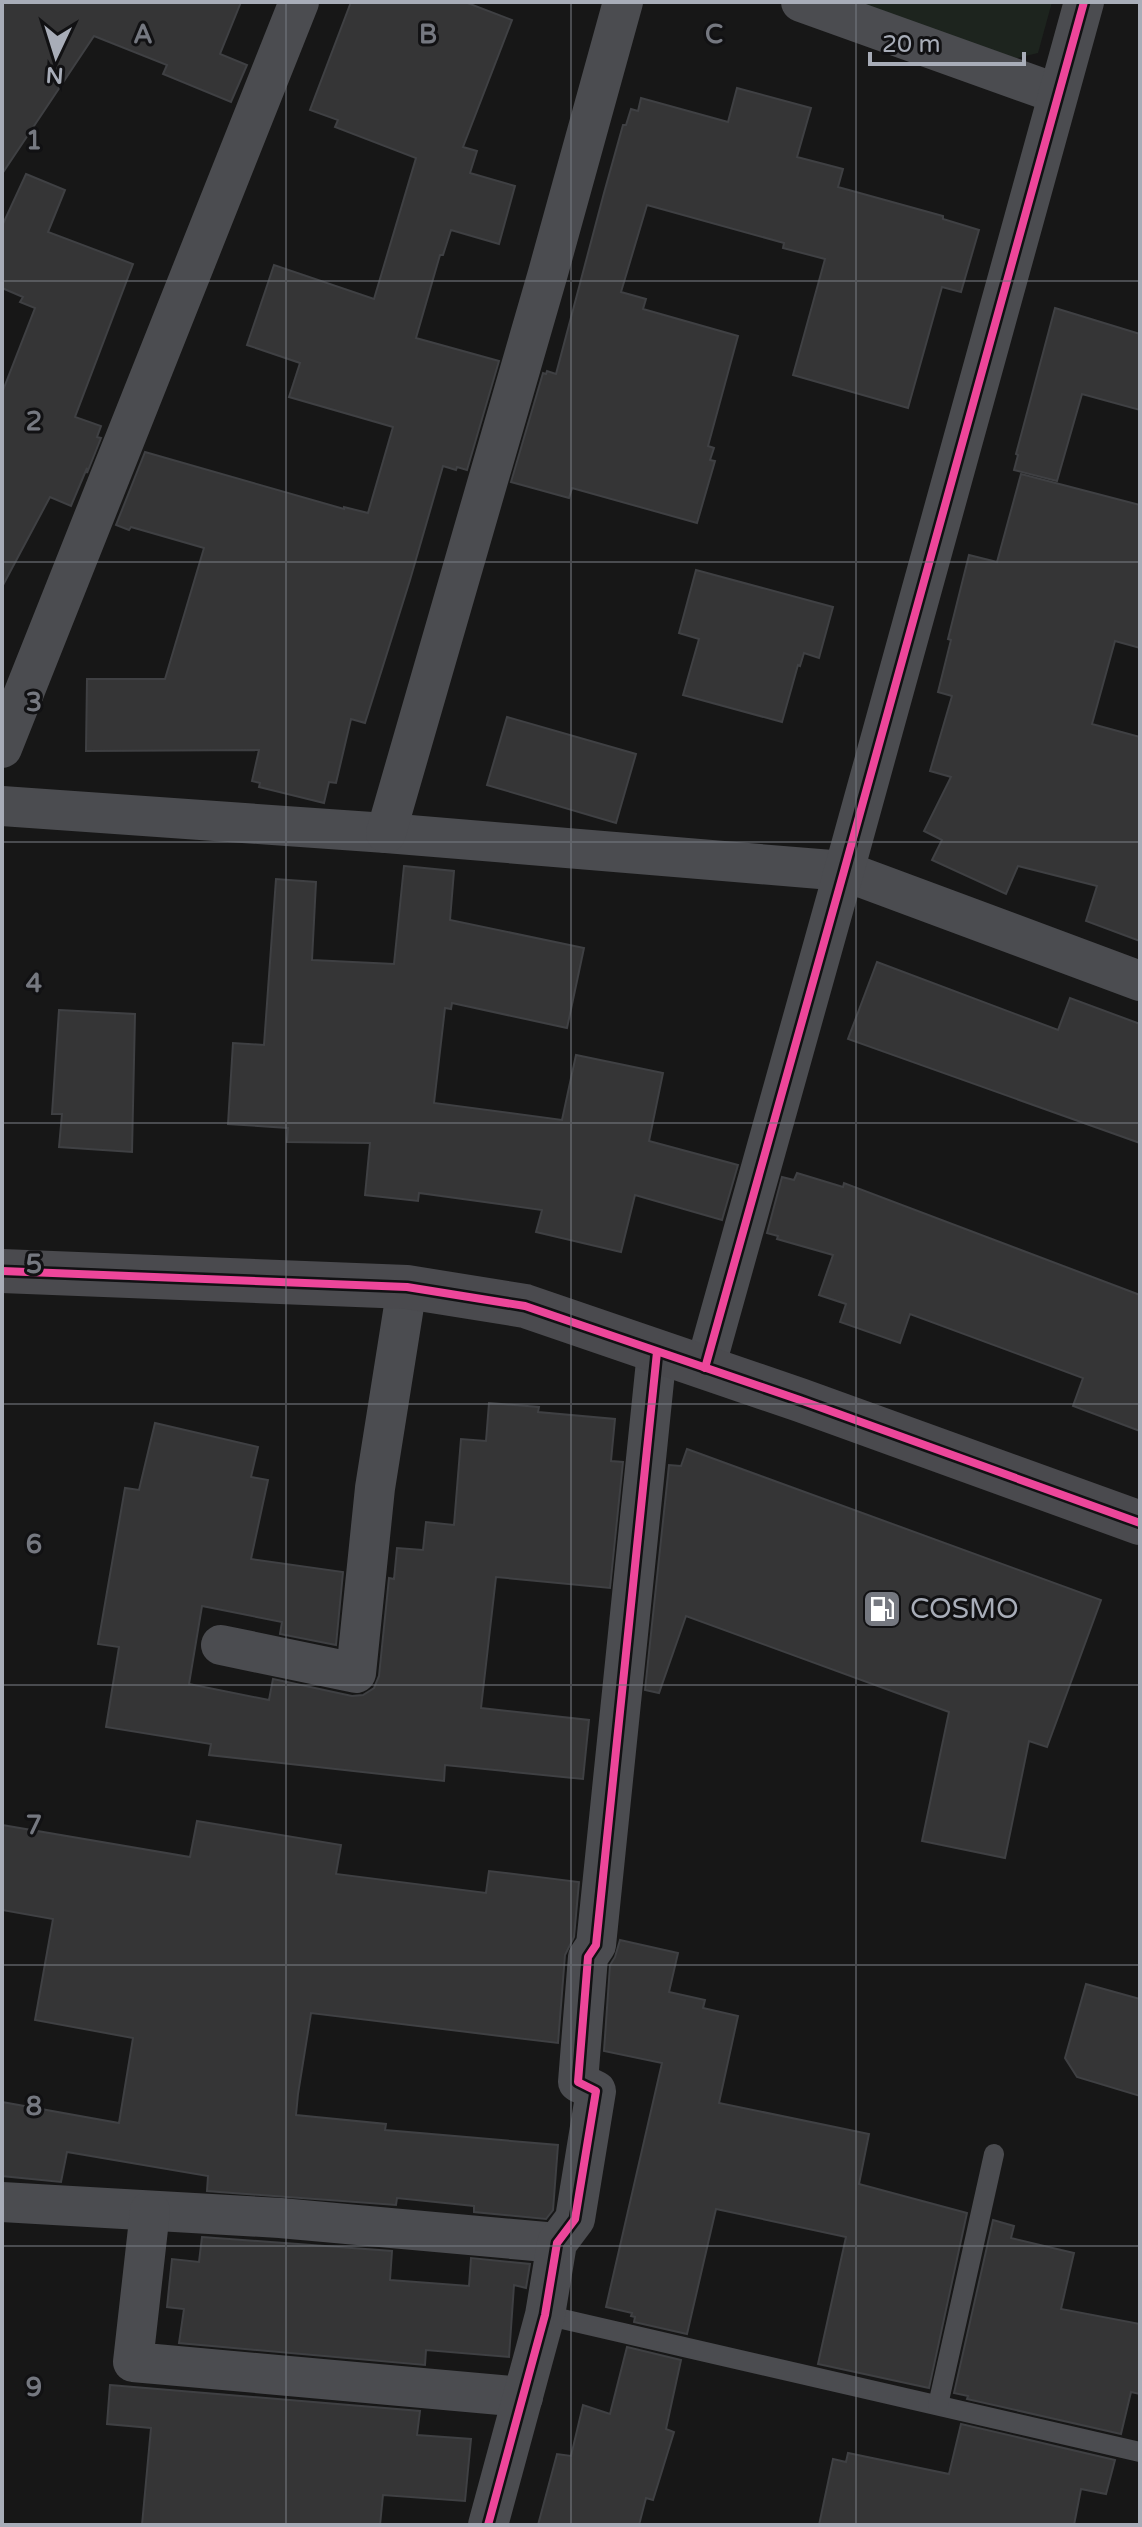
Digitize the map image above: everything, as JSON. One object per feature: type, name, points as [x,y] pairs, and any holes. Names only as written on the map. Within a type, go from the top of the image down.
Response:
[{"type":"street","points":[[2,748],[299,2]]},
{"type":"street","points":[[386,833],[544,288],[623,2]]},
{"type":"street","points":[[801,2],[1058,94]]},
{"type":"street","points":[[705,1368],[1084,2]]},
{"type":"street","points":[[2,806],[386,833],[844,871],[1140,981]]},
{"type":"street","points":[[2,1271],[407,1287],[525,1306],[1140,1523]]},
{"type":"street","points":[[221,1645],[356,1673],[375,1488],[407,1287]]},
{"type":"street","points":[[488,2525],[545,2315],[557,2243],[575,2219],[596,2091],[578,2082],[588,1957],[596,1945],[657,1352]]},
{"type":"street","points":[[2,2202],[280,2218],[557,2243]]},
{"type":"street","points":[[150,2211],[133,2362],[523,2397]]},
{"type":"lane","points":[[938,2405],[994,2154]]},
{"type":"lane","points":[[545,2315],[1140,2452]]},
{"type":"shaded area","points":[[848,2],[1052,2],[1038,53],[1009,60]]},
{"type":"building","points":[[2,2],[241,2],[220,54],[247,65],[231,102],[163,74],[167,65],[94,36],[2,174]]},
{"type":"building","points":[[351,2],[465,2],[512,20],[463,147],[477,151],[470,173],[515,186],[499,244],[451,230],[443,255],[440,255],[416,338],[499,361],[467,470],[443,466],[365,723],[351,719],[336,783],[329,782],[324,803],[259,787],[260,783],[252,781],[259,750],[86,751],[87,679],[165,679],[204,548],[116,525],[145,452],[344,509],[368,513],[393,427],[289,397],[300,363],[247,345],[274,265],[374,299],[416,158],[335,127],[338,120],[310,110]]},
{"type":"building","points":[[737,88],[811,108],[797,157],[843,169],[838,187],[943,216],[943,219],[979,230],[961,292],[942,287],[908,408],[793,375],[825,259],[783,248],[784,243],[647,205],[621,292],[646,299],[643,309],[738,336],[708,446],[714,448],[710,460],[715,461],[697,523],[572,488],[569,498],[511,482],[543,373],[556,374],[623,125],[626,125],[631,109],[638,111],[641,98],[728,122]]},
{"type":"building","points":[[26,174],[65,190],[48,232],[133,264],[75,417],[101,426],[97,437],[101,438],[87,473],[87,468],[71,506],[50,497],[2,587],[2,393],[35,308],[20,302],[23,297],[2,288],[2,226]]},
{"type":"building","points":[[1055,308],[1140,334],[1140,410],[1082,394],[1057,481],[1014,470]]},
{"type":"building","points":[[1021,474],[1140,505],[1140,648],[1115,641],[1092,724],[1140,737],[1140,941],[1086,921],[1097,886],[1018,866],[1006,894],[932,860],[942,840],[924,831],[951,777],[930,771],[952,696],[938,692],[969,555],[997,562]]},
{"type":"building","points":[[696,570],[833,607],[819,658],[804,653],[798,665],[782,722],[683,695],[699,639],[679,633]]},
{"type":"building","points":[[507,717],[636,754],[616,823],[487,785]]},
{"type":"building","points":[[404,866],[454,871],[450,920],[584,948],[567,1028],[452,1003],[451,1009],[445,1008],[434,1103],[562,1120],[576,1055],[663,1073],[649,1141],[738,1165],[722,1220],[635,1195],[621,1252],[536,1232],[542,1210],[419,1193],[418,1201],[365,1195],[370,1143],[287,1142],[288,1128],[228,1124],[233,1043],[264,1045],[276,879],[316,882],[312,960],[394,964]]},
{"type":"building","points":[[877,962],[1058,1030],[1070,998],[1140,1024],[1140,1143],[848,1039]]},
{"type":"building","points":[[59,1010],[135,1014],[132,1152],[59,1147],[62,1114],[52,1114]]},
{"type":"building","points":[[797,1173],[843,1187],[844,1183],[1140,1295],[1140,1431],[1073,1406],[1083,1378],[910,1314],[900,1343],[840,1322],[846,1304],[819,1295],[833,1255],[777,1239],[778,1236],[767,1233],[782,1177],[794,1180]]},
{"type":"building","points":[[489,1403],[539,1407],[538,1412],[615,1419],[611,1461],[623,1462],[610,1588],[496,1577],[481,1708],[589,1720],[583,1779],[445,1765],[444,1781],[209,1755],[211,1744],[106,1727],[119,1647],[98,1644],[125,1488],[139,1490],[155,1423],[258,1447],[251,1477],[268,1480],[251,1559],[343,1572],[336,1645],[280,1634],[282,1622],[202,1606],[189,1684],[269,1700],[273,1679],[352,1696],[363,1695],[374,1688],[379,1676],[389,1578],[394,1579],[397,1548],[423,1550],[426,1522],[454,1525],[461,1439],[486,1441]]},
{"type":"building","points":[[687,1449],[1101,1600],[1047,1747],[1029,1741],[1005,1858],[922,1841],[949,1712],[686,1616],[659,1693],[645,1690],[669,1465],[681,1466]]},
{"type":"building","points":[[197,1821],[341,1845],[336,1874],[486,1893],[489,1871],[579,1882],[574,1937],[565,1955],[558,2043],[311,2013],[298,2094],[296,2115],[386,2124],[385,2130],[558,2145],[553,2210],[546,2219],[474,2212],[474,2206],[397,2198],[396,2205],[207,2191],[208,2176],[67,2152],[61,2182],[2,2176],[2,2102],[119,2123],[133,2038],[35,2020],[53,1919],[2,1910],[2,1825],[190,1857]]},
{"type":"building","points":[[620,1940],[678,1953],[669,1992],[705,2000],[703,2008],[738,2016],[719,2103],[869,2134],[859,2184],[967,2213],[929,2388],[818,2364],[846,2237],[716,2209],[687,2334],[634,2322],[632,2313],[606,2307],[662,2063],[604,2051],[610,1965]]},
{"type":"building","points":[[1086,1984],[1140,1999],[1140,2096],[1077,2077],[1065,2058]]},
{"type":"building","points":[[993,2220],[1014,2226],[1011,2238],[1074,2253],[1061,2309],[1140,2324],[1140,2394],[1131,2392],[1121,2434],[967,2399],[968,2396],[954,2393]]},
{"type":"building","points":[[202,2237],[392,2251],[390,2280],[469,2286],[471,2258],[530,2264],[526,2288],[514,2285],[509,2357],[426,2350],[425,2365],[179,2343],[184,2309],[167,2307],[172,2259],[199,2262]]},
{"type":"building","points":[[627,2347],[681,2360],[666,2429],[674,2432],[653,2500],[646,2498],[639,2525],[538,2525],[557,2454],[571,2456],[583,2405],[610,2414]]},
{"type":"building","points":[[110,2385],[420,2411],[417,2435],[471,2439],[465,2501],[383,2495],[380,2525],[142,2525],[151,2428],[107,2424]]},
{"type":"building","points":[[961,2424],[1115,2460],[1106,2494],[1081,2489],[1074,2525],[819,2525],[833,2459],[846,2462],[848,2453],[949,2474]]},
{"type":"cycle path","points":[[705,1368],[1084,2]]},
{"type":"cycle path","points":[[2,1271],[407,1287],[525,1306],[800,1400],[1140,1523]]},
{"type":"cycle path","points":[[488,2525],[545,2315],[557,2243],[575,2219],[596,2091],[578,2082],[588,1957],[596,1945],[657,1352]]},
{"type":"place","name":"COSMO","points":[[882,1609]]}]
